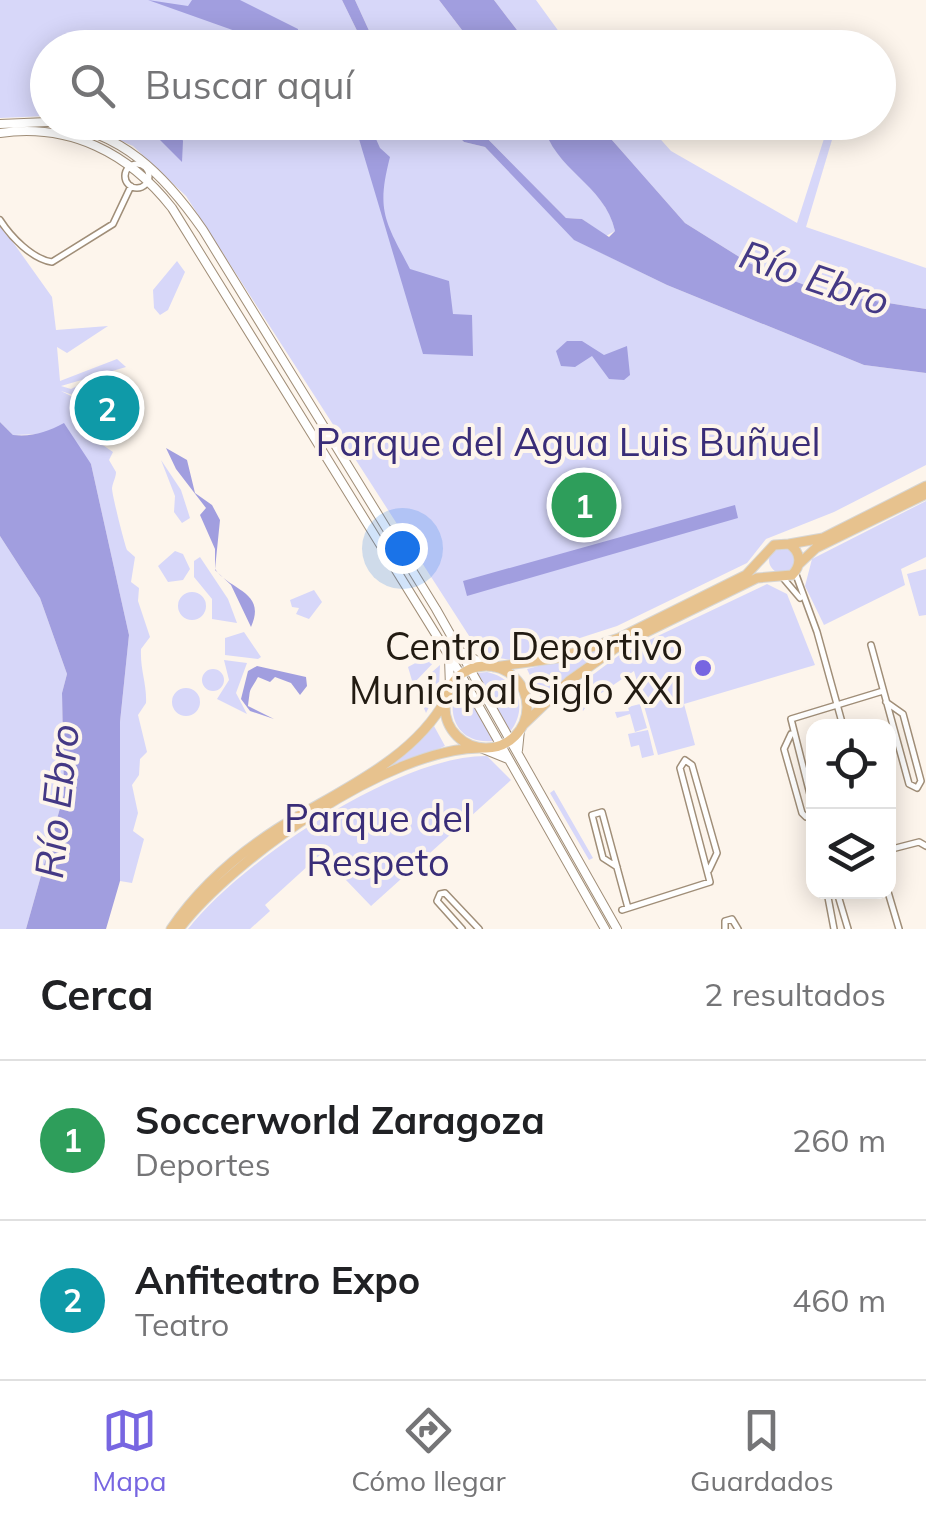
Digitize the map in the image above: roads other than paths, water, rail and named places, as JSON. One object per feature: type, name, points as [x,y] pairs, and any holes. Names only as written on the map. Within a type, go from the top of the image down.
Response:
[{"type":"main road","points":[[0,124],[30,123]]},
{"type":"main road","points":[[0,134],[30,131]]},
{"type":"main road","points":[[84,140],[148,171],[448,654],[465,672],[618,929]]},
{"type":"main road","points":[[107,140],[148,171],[190,212],[461,651],[465,672]]},
{"type":"main road","points":[[450,687],[465,672],[558,658],[619,638],[738,579],[774,545],[823,538],[926,486]]},
{"type":"main road","points":[[179,929],[218,885],[252,857],[388,772],[430,754],[506,743],[569,682],[620,646],[750,581],[779,577],[797,568],[816,548],[926,494]]},
{"type":"main road","points":[[789,544],[798,554],[797,568]]},
{"type":"main road","points":[[766,556],[766,565],[779,577]]},
{"type":"main road","points":[[461,651],[510,674],[522,688],[527,705],[514,757],[606,929]]},
{"type":"main road","points":[[171,929],[207,884],[238,856],[407,748],[432,722],[446,699],[450,687],[448,654]]},
{"type":"main road","points":[[446,699],[451,729],[464,742],[514,757]]},
{"type":"street","points":[[131,166],[126,177],[131,186]]},
{"type":"street","points":[[131,186],[141,186],[148,171]]},
{"type":"street","points":[[0,220],[28,250],[45,262],[54,262],[113,224],[131,186]]},
{"type":"street","points":[[797,568],[841,719]]},
{"type":"street","points":[[779,577],[806,606]]},
{"type":"street","points":[[871,646],[890,718],[909,784],[917,788],[921,781],[903,714],[886,702]]},
{"type":"street","points":[[813,809],[792,731],[792,717],[883,691]]},
{"type":"street","points":[[890,718],[897,710]]},
{"type":"street","points":[[792,731],[784,744],[806,817]]},
{"type":"street","points":[[784,744],[796,744]]},
{"type":"street","points":[[617,867],[605,861],[593,814],[602,812],[617,867],[625,909],[708,885],[709,870],[680,768],[685,760],[692,762],[717,853],[709,870]]},
{"type":"street","points":[[896,849],[925,845]]},
{"type":"street","points":[[704,854],[710,858],[717,853]]},
{"type":"street","points":[[605,861],[614,855]]},
{"type":"street","points":[[462,929],[437,901],[440,894],[446,893],[479,929]]},
{"type":"street","points":[[832,899],[834,929]]},
{"type":"street","points":[[835,899],[848,929]]},
{"type":"street","points":[[890,899],[899,929]]},
{"type":"street","points":[[725,929],[725,922],[732,919],[738,929]]},
{"type":"place","name":"Anfiteatro Expo","points":[[107,408]]},
{"type":"place","name":"Soccerworld Zaragoza","points":[[584,505]]},
{"type":"place","name":"Centro Deportivo Municipal Siglo XXI","points":[[703,668]]},
{"type":"water label","name":"Río Ebro","points":[[815,277]]},
{"type":"water label","name":"Río Ebro","points":[[56,801]]},
{"type":"park label","name":"Parque del Agua Luis Buñuel","points":[[568,442]]},
{"type":"park label","name":"Parque del Respeto","points":[[378,840]]}]
